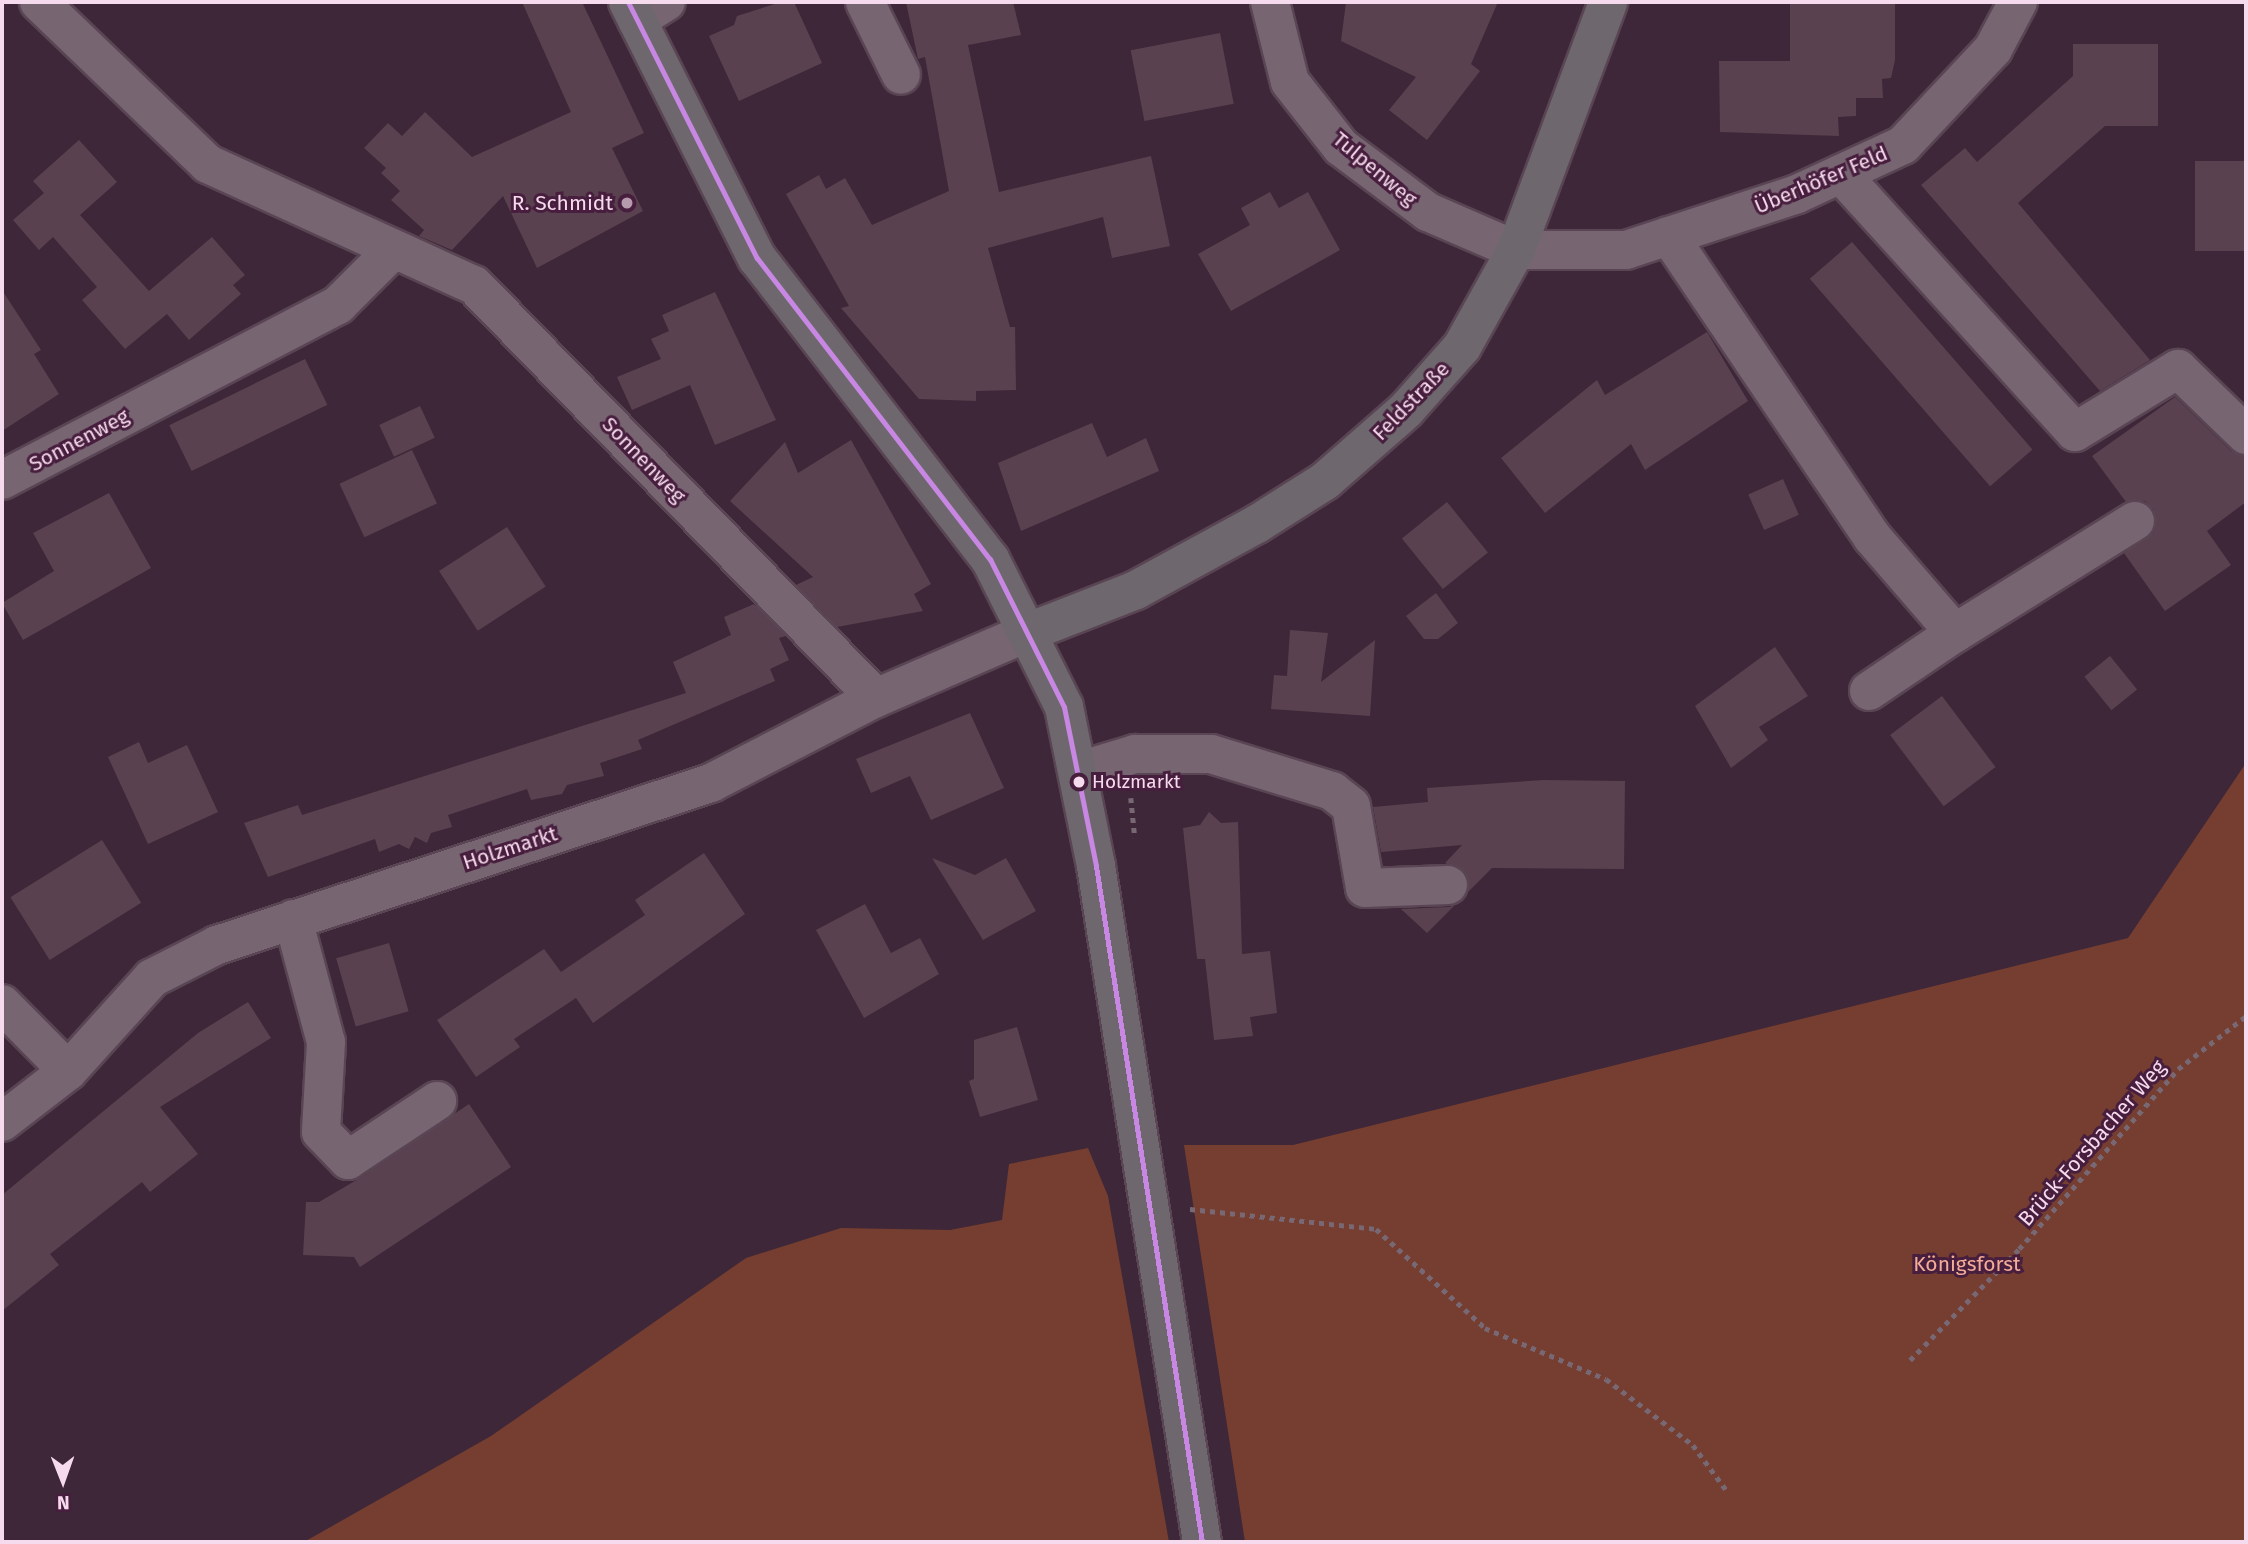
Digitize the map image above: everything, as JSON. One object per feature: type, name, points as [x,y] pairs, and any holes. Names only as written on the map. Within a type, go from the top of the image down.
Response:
[{"type":"main road","name":"Feldstraße","points":[[1031,631],[1136,590],[1325,481],[1406,410],[1462,347],[1516,250],[1608,2]]},
{"type":"main road","points":[[643,8],[757,258],[990,559],[1031,631],[1064,707],[1079,771],[1202,1542]]},
{"type":"street","name":"Sonnenweg","points":[[38,2],[208,164],[392,251],[474,285],[876,698]]},
{"type":"street","points":[[865,2],[901,75]]},
{"type":"street","name":"Tulpenweg","points":[[1270,2],[1290,82],[1342,147],[1428,212],[1516,250]]},
{"type":"street","name":"Überhöfer Feld","points":[[1516,250],[1626,250],[1841,174],[1903,145],[1993,49],[2018,2]]},
{"type":"street","points":[[1841,174],[2076,432],[2178,369],[2246,435]]},
{"type":"street","points":[[1669,236],[1856,515],[1955,633]]},
{"type":"street","name":"Sonnenweg","points":[[5,475],[338,305],[392,251]]},
{"type":"street","points":[[1869,691],[1955,633],[2135,521]]},
{"type":"street","name":"Holzmarkt","points":[[2,1122],[68,1070],[152,978],[217,945],[711,783],[876,698],[1031,631]]},
{"type":"street","points":[[1079,771],[1135,754],[1211,754],[1320,788],[1351,806],[1365,888],[1448,885]]},
{"type":"street","points":[[293,919],[326,1042],[321,1132],[348,1160],[436,1101]]},
{"type":"street","points":[[2,1004],[68,1070]]},
{"type":"path","name":"Brück-Forsbacher Weg","points":[[1910,1360],[2019,1249],[2178,1069],[2246,1016]]},
{"type":"path","points":[[1152,1216],[1224,1209],[1376,1229],[1485,1328],[1605,1379],[1693,1445],[1727,1491]]},
{"type":"green space","name":"Königsforst","points":[[2246,763],[2246,1542],[1245,1542],[1184,1145],[1293,1145],[2128,938]]},
{"type":"green space","points":[[1088,1148],[1108,1196],[1169,1542],[304,1542],[491,1436],[746,1258],[841,1228],[950,1230],[1002,1220],[1009,1164]]},
{"type":"building","points":[[522,2],[582,2],[644,133],[612,148],[643,211],[537,268],[503,196],[452,250],[419,236],[424,230],[391,200],[400,191],[381,173],[386,168],[364,148],[388,123],[402,136],[425,112],[472,157],[571,112]]},
{"type":"building","points":[[781,2],[794,2],[822,63],[739,101],[709,36],[734,25],[737,16]]},
{"type":"building","points":[[906,2],[1013,2],[1021,35],[968,45],[999,192],[1151,156],[1170,246],[1112,258],[1103,217],[988,248],[1010,327],[1015,327],[1016,390],[976,391],[976,401],[919,399],[841,308],[849,306],[786,194],[819,175],[826,189],[845,178],[872,225],[949,191],[925,57],[918,59]]},
{"type":"building","points":[[1346,2],[1498,2],[1471,64],[1480,71],[1427,140],[1389,110],[1416,77],[1341,41]]},
{"type":"building","points":[[1790,2],[1895,2],[1895,60],[1891,78],[1882,79],[1883,98],[1856,98],[1856,116],[1838,117],[1839,136],[1720,132],[1719,61],[1790,61]]},
{"type":"building","points":[[1220,33],[1234,104],[1144,121],[1131,50]]},
{"type":"building","points":[[2073,44],[2158,44],[2158,126],[2105,126],[2018,203],[2150,360],[2100,391],[1921,185],[1965,148],[1977,162],[2073,76]]},
{"type":"building","points":[[79,140],[117,182],[80,215],[149,291],[212,237],[245,275],[233,285],[241,294],[189,340],[167,314],[125,349],[82,300],[97,287],[53,237],[39,250],[13,220],[44,193],[33,181]]},
{"type":"building","points":[[2195,161],[2246,161],[2246,251],[2195,251]]},
{"type":"building","points":[[1270,192],[1279,208],[1308,192],[1340,250],[1231,311],[1198,254],[1250,225],[1241,208]]},
{"type":"building","points":[[1852,242],[2032,450],[1990,486],[1810,279]]},
{"type":"building","points":[[2,290],[41,350],[34,354],[59,394],[2,431]]},
{"type":"building","points":[[715,292],[776,420],[715,445],[690,385],[632,410],[617,377],[661,359],[651,339],[669,331],[662,315]]},
{"type":"building","points":[[1707,332],[1748,401],[1645,470],[1631,444],[1545,513],[1501,458],[1597,380],[1605,395]]},
{"type":"building","points":[[305,359],[327,405],[192,471],[169,425]]},
{"type":"building","points":[[2175,397],[2231,451],[2246,457],[2246,502],[2207,531],[2231,565],[2165,611],[2124,553],[2154,532],[2154,510],[2145,501],[2126,502],[2092,456]]},
{"type":"building","points":[[420,406],[435,438],[394,457],[379,425]]},
{"type":"building","points":[[1092,423],[1107,457],[1146,438],[1159,471],[1021,531],[998,463]]},
{"type":"building","points":[[851,440],[931,584],[914,594],[923,611],[837,627],[796,585],[813,577],[730,501],[785,442],[798,473]]},
{"type":"building","points":[[412,450],[437,503],[364,537],[339,484]]},
{"type":"building","points":[[1783,479],[1799,515],[1764,530],[1748,494]]},
{"type":"building","points":[[109,493],[151,568],[23,640],[2,603],[54,571],[33,533]]},
{"type":"building","points":[[1447,502],[1488,553],[1443,589],[1402,539]]},
{"type":"building","points":[[507,527],[546,587],[478,631],[439,571]]},
{"type":"building","points":[[1436,593],[1458,623],[1438,639],[1424,639],[1406,616]]},
{"type":"building","points":[[754,604],[786,636],[779,638],[789,660],[770,669],[775,681],[638,740],[642,749],[600,763],[604,776],[567,785],[562,794],[531,800],[527,789],[448,815],[452,827],[431,833],[427,843],[415,837],[409,849],[399,844],[379,852],[375,839],[268,877],[244,823],[298,805],[302,815],[686,693],[673,662],[731,635],[724,617]]},
{"type":"building","points":[[1290,630],[1328,633],[1321,682],[1375,640],[1370,716],[1271,709],[1274,675],[1287,676]]},
{"type":"building","points":[[1775,647],[1808,696],[1759,727],[1768,740],[1731,768],[1695,706]]},
{"type":"building","points":[[2110,656],[2137,689],[2111,710],[2084,677]]},
{"type":"building","points":[[1942,696],[1996,767],[1944,806],[1890,735]]},
{"type":"building","points":[[970,713],[1004,788],[931,820],[910,776],[871,793],[856,759]]},
{"type":"building","points":[[139,742],[148,763],[187,745],[218,812],[148,844],[108,757]]},
{"type":"building","points":[[1543,780],[1625,781],[1624,869],[1492,868],[1468,892],[1466,873],[1445,863],[1462,845],[1381,852],[1373,807],[1428,802],[1427,788]]},
{"type":"building","points":[[1209,812],[1221,823],[1238,822],[1242,954],[1270,951],[1277,1013],[1250,1017],[1253,1036],[1214,1040],[1205,959],[1197,959],[1183,828],[1200,825]]},
{"type":"building","points":[[102,840],[141,903],[50,960],[10,897]]},
{"type":"building","points":[[704,853],[745,914],[593,1023],[576,998],[514,1039],[520,1047],[476,1077],[437,1020],[544,949],[561,972],[645,915],[635,900]]},
{"type":"building","points":[[932,858],[975,875],[1006,858],[1036,911],[983,940]]},
{"type":"building","points":[[865,904],[891,953],[920,938],[939,974],[864,1018],[816,930]]},
{"type":"building","points":[[1455,905],[1427,933],[1401,909],[1449,907]]},
{"type":"building","points":[[389,943],[409,1011],[356,1026],[336,958]]},
{"type":"building","points":[[248,1002],[271,1038],[160,1107],[198,1154],[150,1192],[142,1182],[50,1254],[59,1265],[2,1311],[2,1195],[198,1033]]},
{"type":"building","points":[[1017,1027],[1038,1100],[980,1117],[969,1081],[974,1079],[974,1040]]},
{"type":"building","points":[[469,1104],[511,1167],[360,1267],[354,1257],[303,1255],[306,1202],[319,1202],[360,1178]]},
{"type":"transit line","points":[[628,2],[757,258],[990,559],[1064,707],[1096,866],[1202,1542]]},
{"type":"place","name":"R. Schmidt","points":[[627,203]]},
{"type":"place","name":"Holzmarkt","points":[[1079,782]]}]
